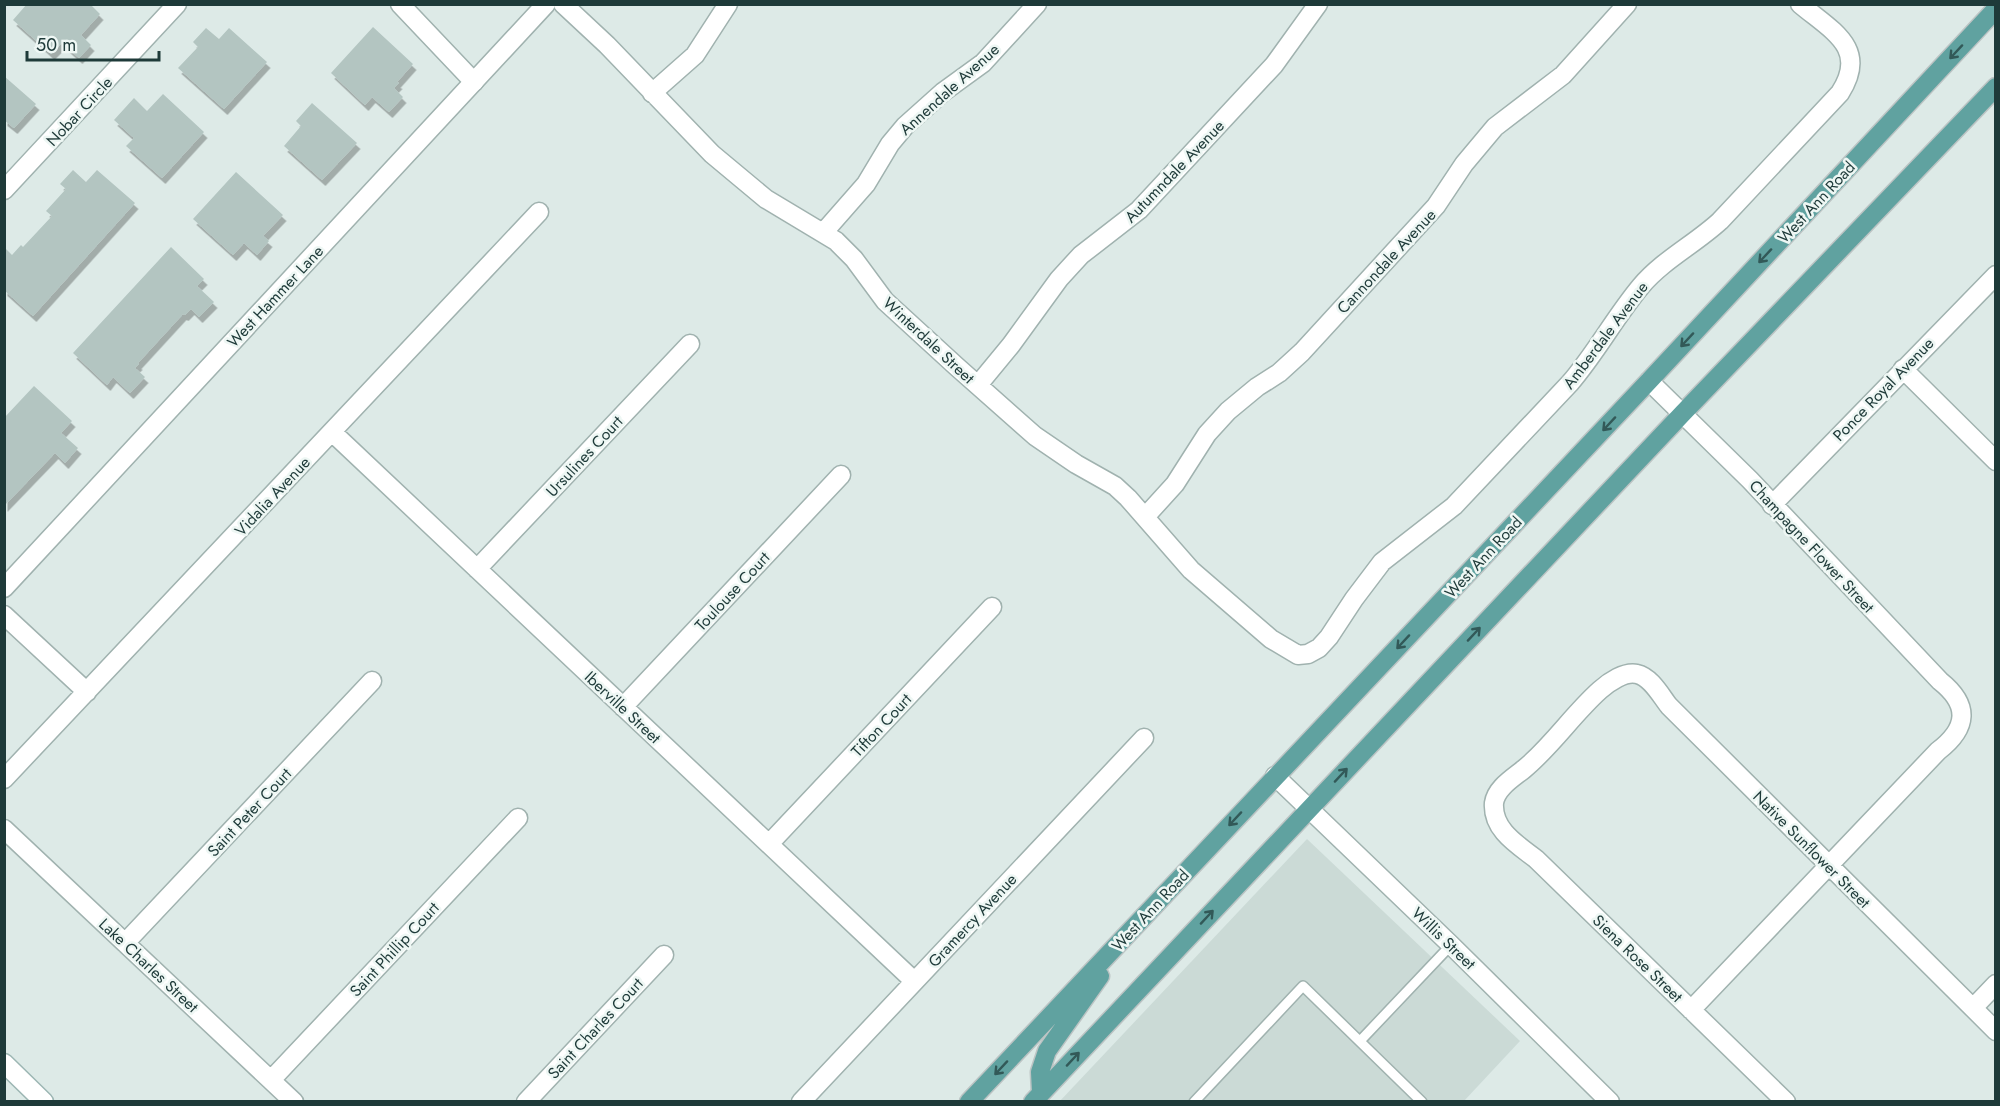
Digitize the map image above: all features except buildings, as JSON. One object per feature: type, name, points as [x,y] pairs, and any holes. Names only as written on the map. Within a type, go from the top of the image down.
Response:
[{"type":"main road","name":"West Ann Road","points":[[969,1101],[1649,381],[1995,9]]},
{"type":"main road","points":[[1042,1098],[1309,809],[1995,87]]},
{"type":"main road","points":[[1042,1098],[1040,1072],[1047,1051],[1142,918]]},
{"type":"street","name":"Nobar Circle","points":[[4,190],[177,4]]},
{"type":"street","points":[[400,4],[474,82]]},
{"type":"street","name":"West Hammer Lane","points":[[4,588],[546,4]]},
{"type":"street","name":"Winterdale Street","points":[[563,4],[712,154],[765,199],[836,241],[854,258],[885,302],[1035,436],[1076,464],[1115,486],[1191,570],[1271,639],[1298,655],[1308,654]]},
{"type":"street","points":[[652,93],[695,54],[728,4]]},
{"type":"street","name":"Annendale Avenue","points":[[823,233],[866,184],[890,144],[905,126],[943,92],[983,63],[1036,4]]},
{"type":"street","name":"Autumndale Avenue","points":[[978,385],[1011,345],[1059,279],[1081,255],[1147,202],[1274,65],[1317,4]]},
{"type":"street","name":"Cannondale Avenue","points":[[1145,517],[1175,484],[1207,434],[1228,411],[1257,387],[1279,374],[1302,352],[1436,206],[1487,135],[1563,75],[1627,4]]},
{"type":"street","name":"Amberdale Avenue","points":[[1308,654],[1319,648],[1329,637],[1382,562],[1454,506],[1570,383],[1586,364],[1624,308],[1653,274],[1720,221],[1840,93],[1848,81],[1851,68],[1847,45],[1800,4]]},
{"type":"street","name":"Vidalia Avenue","points":[[4,779],[539,212]]},
{"type":"street","name":"Ponce Royal Avenue","points":[[1772,505],[1995,275]]},
{"type":"street","name":"Ursulines Court","points":[[477,569],[690,344]]},
{"type":"street","points":[[1903,369],[1995,461]]},
{"type":"street","name":"Champagne Flower Street","points":[[1649,381],[1750,480],[1940,681],[1954,692],[1962,717],[1956,735],[1828,866]]},
{"type":"street","name":"Iberville Street","points":[[332,432],[914,981]]},
{"type":"street","name":"Toulouse Court","points":[[623,707],[842,475]]},
{"type":"street","name":"Tifton Court","points":[[769,844],[993,607]]},
{"type":"street","points":[[4,615],[87,692]]},
{"type":"street","name":"Native Sunflower Street","points":[[1496,813],[1494,802],[1502,788],[1525,769],[1600,689],[1627,674],[1638,674],[1649,680],[1669,706],[1995,1031]]},
{"type":"street","name":"Saint Peter Court","points":[[125,943],[372,681]]},
{"type":"street","name":"Gramercy Avenue","points":[[801,1101],[1144,738]]},
{"type":"street","name":"Willis Street","points":[[1275,776],[1610,1101]]},
{"type":"street","name":"Siena Rose Street","points":[[1496,813],[1498,824],[1506,835],[1536,859],[1780,1100]]},
{"type":"street","name":"Saint Phillip Court","points":[[271,1080],[518,818]]},
{"type":"street","name":"Lake Charles Street","points":[[4,829],[294,1101]]},
{"type":"street","points":[[1691,1010],[1828,866]]},
{"type":"street","name":"Saint Charles Court","points":[[526,1101],[664,955]]},
{"type":"street","points":[[1972,1008],[1995,984]]},
{"type":"street","points":[[4,1063],[44,1101]]},
{"type":"lane","points":[[1360,1041],[1451,945]]},
{"type":"lane","points":[[1194,1101],[1304,986],[1422,1101]]},
{"type":"shaded area","points":[[1307,839],[1520,1041],[1464,1101],[1059,1102]]}]
